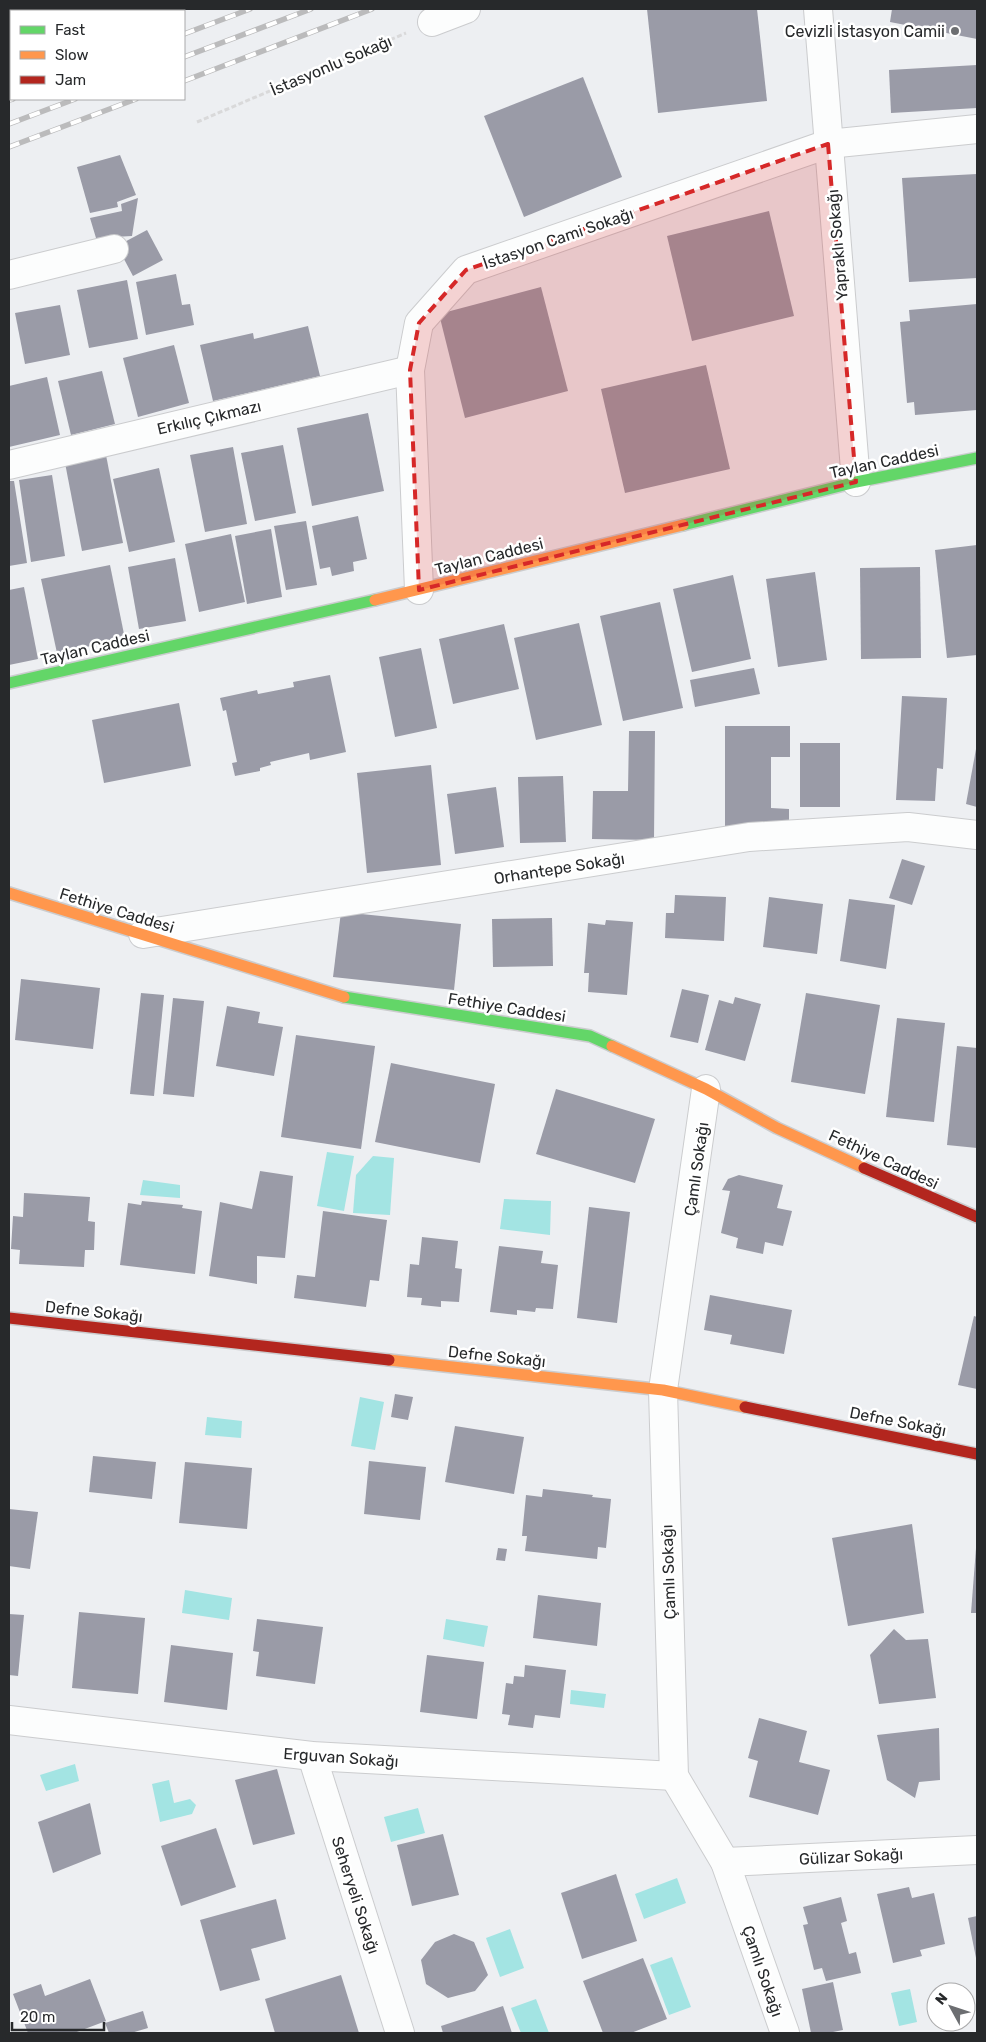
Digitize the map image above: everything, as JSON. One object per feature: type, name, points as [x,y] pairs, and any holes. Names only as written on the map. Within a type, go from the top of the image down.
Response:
[{"type":"street","points":[[432,22],[466,9]]},
{"type":"street","name":"Yapraklı Sokağı","points":[[818,9],[856,482]]},
{"type":"street","name":"İstasyon Cami Sokağı","points":[[419,590],[410,370],[419,323],[466,270],[828,144],[977,129]]},
{"type":"street","points":[[9,275],[114,249]]},
{"type":"street","name":"Erkılıç Çıkmazı","points":[[9,464],[410,370]]},
{"type":"street","name":"Taylan Caddesi","points":[[9,683],[419,590],[856,482],[977,458]]},
{"type":"street","name":"Orhantepe Sokağı","points":[[143,934],[749,837],[908,827],[977,835]]},
{"type":"street","name":"Fethiye Caddesi","points":[[9,893],[346,998],[590,1036],[706,1089],[776,1128],[934,1200],[977,1217]]},
{"type":"street","name":"Çamlı Sokağı","points":[[706,1089],[663,1390],[674,1776],[725,1862],[785,2033]]},
{"type":"street","name":"Defne Sokağı","points":[[9,1318],[663,1390],[977,1454]]},
{"type":"street","name":"Erguvan Sokağı","points":[[9,1720],[312,1756],[674,1776]]},
{"type":"street","name":"Seheryeli Sokağı","points":[[312,1756],[400,2033]]},
{"type":"street","name":"Gülizar Sokağı","points":[[725,1862],[977,1850]]},
{"type":"path","name":"İstasyonlu Sokağı","points":[[197,122],[432,22]]},
{"type":"highlighted area","points":[[828,144],[856,482],[419,590],[410,370],[419,323],[466,270]]},
{"type":"water","points":[[327,1152],[354,1156],[344,1211],[317,1206]]},
{"type":"water","points":[[373,1156],[394,1158],[390,1215],[353,1213],[356,1175]]},
{"type":"water","points":[[143,1180],[180,1185],[180,1198],[140,1195]]},
{"type":"water","points":[[504,1199],[551,1201],[550,1235],[500,1229]]},
{"type":"water","points":[[360,1397],[384,1402],[375,1450],[351,1446]]},
{"type":"water","points":[[207,1417],[242,1421],[241,1438],[205,1435]]},
{"type":"water","points":[[185,1590],[232,1598],[229,1620],[182,1613]]},
{"type":"water","points":[[446,1619],[488,1626],[484,1647],[443,1639]]},
{"type":"water","points":[[571,1690],[606,1694],[604,1708],[570,1704]]},
{"type":"water","points":[[75,1764],[79,1781],[46,1791],[40,1775]]},
{"type":"water","points":[[169,1780],[174,1803],[190,1799],[196,1805],[192,1814],[160,1822],[152,1784]]},
{"type":"water","points":[[418,1808],[425,1833],[391,1842],[384,1817]]},
{"type":"water","points":[[677,1878],[686,1903],[644,1919],[635,1894]]},
{"type":"water","points":[[510,1929],[524,1968],[500,1977],[486,1938]]},
{"type":"water","points":[[672,1957],[691,2007],[669,2015],[650,1965]]},
{"type":"water","points":[[910,1989],[917,2022],[899,2026],[891,1993]]},
{"type":"water","points":[[536,1999],[549,2033],[521,2033],[511,2008]]},
{"type":"building","points":[[102,9],[128,9],[116,10]]},
{"type":"building","points":[[647,9],[757,9],[767,101],[658,113]]},
{"type":"building","name":"Cevizli İstasyon Camii","points":[[892,9],[977,9],[977,39],[890,22]]},
{"type":"building","points":[[9,18],[10,18],[10,50]]},
{"type":"building","points":[[977,65],[977,108],[891,113],[889,70]]},
{"type":"building","points":[[583,77],[622,177],[524,217],[484,116]]},
{"type":"building","points":[[120,155],[136,195],[117,202],[118,207],[90,213],[77,167]]},
{"type":"building","points":[[977,174],[977,278],[909,282],[902,178]]},
{"type":"building","points":[[138,198],[132,236],[96,238],[90,218],[122,211],[121,204]]},
{"type":"building","points":[[769,211],[794,316],[692,341],[667,236]]},
{"type":"building","points":[[147,230],[163,260],[133,276],[117,246]]},
{"type":"building","points":[[176,274],[182,305],[190,304],[194,325],[146,335],[136,282]]},
{"type":"building","points":[[127,280],[138,339],[89,348],[77,290]]},
{"type":"building","points":[[541,287],[568,391],[465,418],[439,314]]},
{"type":"building","points":[[977,304],[977,410],[915,415],[914,402],[907,403],[900,322],[910,321],[909,310]]},
{"type":"building","points":[[60,305],[70,355],[25,364],[15,313]]},
{"type":"building","points":[[308,326],[320,376],[213,401],[200,345],[253,333],[254,339]]},
{"type":"building","points":[[174,345],[189,403],[138,417],[123,358]]},
{"type":"building","points":[[706,365],[730,469],[625,493],[601,389]]},
{"type":"building","points":[[102,371],[115,424],[71,435],[58,381]]},
{"type":"building","points":[[47,377],[60,435],[9,447],[9,386]]},
{"type":"building","points":[[368,413],[384,491],[312,506],[297,428]]},
{"type":"building","points":[[283,445],[296,513],[255,521],[241,453]]},
{"type":"building","points":[[233,447],[247,524],[205,532],[190,455]]},
{"type":"building","points":[[106,455],[123,543],[82,551],[65,463]]},
{"type":"building","points":[[159,468],[175,542],[129,552],[113,479]]},
{"type":"building","points":[[52,475],[65,556],[31,562],[19,480]]},
{"type":"building","points":[[9,481],[14,481],[27,563],[9,566]]},
{"type":"building","points":[[358,516],[367,559],[353,562],[354,571],[332,576],[330,567],[320,569],[312,526]]},
{"type":"building","points":[[306,521],[317,585],[286,590],[274,526]]},
{"type":"building","points":[[271,529],[282,597],[247,604],[235,536]]},
{"type":"building","points":[[231,534],[245,602],[199,612],[185,544]]},
{"type":"building","points":[[977,545],[977,655],[947,658],[935,550]]},
{"type":"building","points":[[175,558],[186,621],[139,629],[128,567]]},
{"type":"building","points":[[110,565],[125,639],[57,653],[41,579]]},
{"type":"building","points":[[920,567],[921,658],[861,659],[860,568]]},
{"type":"building","points":[[815,572],[827,660],[778,667],[766,579]]},
{"type":"building","points":[[733,575],[751,659],[692,672],[673,589]]},
{"type":"building","points":[[24,587],[38,659],[9,665],[9,590]]},
{"type":"building","points":[[660,602],[683,708],[623,721],[600,616]]},
{"type":"building","points":[[579,623],[602,725],[536,740],[514,638]]},
{"type":"building","points":[[504,624],[519,689],[453,704],[439,639]]},
{"type":"building","points":[[421,648],[437,728],[395,737],[379,657]]},
{"type":"building","points":[[754,668],[760,694],[695,707],[690,680]]},
{"type":"building","points":[[330,675],[346,752],[310,760],[309,753],[270,762],[271,765],[260,768],[260,771],[235,776],[232,763],[237,762],[226,710],[223,711],[220,698],[257,690],[258,694],[294,687],[293,682]]},
{"type":"building","points":[[902,696],[947,698],[943,769],[937,768],[935,801],[896,800]]},
{"type":"building","points":[[179,703],[191,766],[104,783],[92,720]]},
{"type":"building","points":[[725,726],[790,726],[790,757],[771,757],[771,808],[789,809],[789,831],[725,831]]},
{"type":"building","points":[[629,731],[655,731],[654,840],[592,839],[593,791],[628,791]]},
{"type":"building","points":[[800,743],[840,743],[840,807],[800,807]]},
{"type":"building","points":[[977,749],[977,807],[966,804]]},
{"type":"building","points":[[431,765],[441,865],[367,873],[357,773]]},
{"type":"building","points":[[563,776],[566,842],[520,843],[518,777]]},
{"type":"building","points":[[496,787],[504,847],[455,854],[447,794]]},
{"type":"building","points":[[902,859],[925,866],[912,905],[889,898]]},
{"type":"building","points":[[675,895],[726,897],[724,941],[665,938],[666,913],[674,913]]},
{"type":"building","points":[[769,897],[823,904],[817,954],[763,947]]},
{"type":"building","points":[[849,899],[895,905],[886,969],[840,961]]},
{"type":"building","points":[[341,912],[461,924],[454,990],[333,977]]},
{"type":"building","points":[[552,918],[553,966],[493,967],[492,919]]},
{"type":"building","points":[[606,920],[633,922],[627,995],[588,992],[589,973],[584,973],[588,923],[605,925]]},
{"type":"building","points":[[21,979],[100,988],[93,1049],[15,1040]]},
{"type":"building","points":[[682,989],[709,995],[698,1043],[670,1037]]},
{"type":"building","points":[[141,993],[164,995],[154,1096],[130,1094]]},
{"type":"building","points":[[806,993],[880,1005],[865,1094],[791,1082]]},
{"type":"building","points":[[735,997],[761,1004],[745,1061],[705,1050],[719,1000],[733,1004]]},
{"type":"building","points":[[173,998],[204,1001],[194,1097],[163,1094]]},
{"type":"building","points":[[227,1006],[260,1012],[258,1023],[283,1027],[274,1076],[216,1066]]},
{"type":"building","points":[[897,1018],[945,1023],[934,1122],[886,1117]]},
{"type":"building","points":[[296,1035],[375,1046],[361,1149],[281,1137]]},
{"type":"building","points":[[957,1046],[977,1048],[977,1148],[947,1145]]},
{"type":"building","points":[[391,1063],[495,1084],[480,1163],[375,1142]]},
{"type":"building","points":[[556,1089],[655,1119],[635,1183],[536,1154]]},
{"type":"building","points":[[260,1171],[293,1176],[285,1258],[257,1256],[257,1284],[209,1276],[220,1202],[252,1209]]},
{"type":"building","points":[[739,1175],[783,1185],[777,1208],[792,1211],[783,1246],[765,1242],[763,1254],[736,1248],[738,1238],[721,1233],[730,1191],[722,1190],[728,1179]]},
{"type":"building","points":[[24,1193],[90,1197],[88,1221],[95,1222],[94,1250],[85,1250],[84,1267],[19,1264],[20,1250],[11,1249],[13,1216],[23,1217]]},
{"type":"building","points":[[142,1201],[183,1205],[182,1208],[202,1211],[195,1274],[120,1265],[128,1203],[141,1205]]},
{"type":"building","points":[[589,1207],[630,1212],[617,1323],[577,1318]]},
{"type":"building","points":[[323,1211],[387,1220],[379,1281],[370,1280],[366,1307],[294,1298],[297,1275],[315,1277]]},
{"type":"building","points":[[422,1237],[458,1241],[455,1268],[462,1269],[459,1302],[441,1301],[441,1307],[421,1305],[422,1298],[407,1297],[410,1264],[419,1265]]},
{"type":"building","points":[[499,1246],[543,1251],[541,1263],[558,1265],[553,1309],[536,1308],[535,1312],[517,1310],[517,1315],[490,1312]]},
{"type":"building","points":[[710,1295],[792,1310],[784,1354],[730,1344],[732,1335],[704,1330]]},
{"type":"building","points":[[974,1316],[977,1317],[977,1389],[958,1385]]},
{"type":"building","points":[[395,1394],[413,1397],[408,1420],[391,1417]]},
{"type":"building","points":[[455,1426],[524,1437],[514,1494],[445,1482]]},
{"type":"building","points":[[93,1456],[156,1462],[152,1499],[89,1492]]},
{"type":"building","points":[[369,1461],[426,1467],[420,1520],[364,1514]]},
{"type":"building","points":[[185,1462],[252,1468],[247,1529],[179,1523]]},
{"type":"building","points":[[543,1489],[611,1499],[606,1548],[598,1547],[597,1559],[525,1551],[527,1536],[522,1536],[526,1495],[542,1497]]},
{"type":"building","points":[[9,1509],[38,1512],[30,1569],[9,1566]]},
{"type":"building","points":[[912,1524],[924,1613],[848,1626],[832,1538]]},
{"type":"building","points":[[498,1548],[507,1549],[505,1561],[496,1560]]},
{"type":"building","points":[[976,1548],[977,1613],[971,1613]]},
{"type":"building","points":[[538,1595],[601,1603],[597,1646],[533,1638]]},
{"type":"building","points":[[79,1612],[145,1618],[138,1694],[72,1688]]},
{"type":"building","points":[[9,1614],[24,1615],[18,1676],[9,1675]]},
{"type":"building","points":[[257,1619],[323,1627],[315,1684],[256,1676],[259,1652],[253,1651]]},
{"type":"building","points":[[894,1629],[906,1640],[928,1639],[936,1698],[879,1704],[870,1655]]},
{"type":"building","points":[[171,1645],[233,1653],[227,1710],[164,1702]]},
{"type":"building","points":[[427,1655],[484,1662],[477,1719],[420,1712]]},
{"type":"building","points":[[525,1665],[566,1670],[560,1718],[535,1715],[533,1728],[508,1725],[510,1715],[502,1714],[506,1683],[513,1684],[514,1676],[524,1677]]},
{"type":"building","points":[[759,1718],[807,1731],[799,1762],[830,1770],[818,1815],[749,1797],[758,1761],[748,1758]]},
{"type":"building","points":[[939,1728],[940,1780],[919,1782],[915,1798],[887,1780],[877,1735]]},
{"type":"building","points":[[277,1769],[295,1834],[253,1845],[235,1780]]},
{"type":"building","points":[[90,1803],[101,1854],[53,1873],[38,1822]]},
{"type":"building","points":[[216,1828],[236,1887],[181,1906],[161,1846]]},
{"type":"building","points":[[443,1834],[459,1895],[412,1906],[397,1845]]},
{"type":"building","points":[[616,1874],[637,1941],[582,1959],[561,1893]]},
{"type":"building","points":[[909,1887],[912,1898],[934,1893],[945,1944],[920,1950],[922,1956],[893,1963],[877,1894]]},
{"type":"building","points":[[841,1897],[847,1921],[841,1923],[849,1954],[856,1952],[861,1973],[826,1981],[822,1968],[814,1970],[803,1925],[808,1924],[803,1907]]},
{"type":"building","points":[[276,1899],[286,1939],[251,1949],[260,1980],[220,1991],[200,1920]]},
{"type":"building","points":[[977,1916],[977,1958],[976,1958],[968,1918]]},
{"type":"building","points":[[454,1934],[474,1942],[488,1975],[475,1991],[448,1998],[426,1984],[421,1960],[435,1942]]},
{"type":"building","points":[[643,1958],[667,2019],[631,2033],[603,2033],[583,1981]]},
{"type":"building","points":[[341,1975],[359,2033],[275,2033],[265,1999]]},
{"type":"building","points":[[90,1979],[106,2021],[74,2033],[28,2033],[13,1994],[41,1984],[45,1996]]},
{"type":"building","points":[[833,1982],[843,2030],[828,2033],[811,2033],[802,1989]]},
{"type":"building","points":[[503,2006],[512,2033],[443,2033],[441,2026]]},
{"type":"building","points":[[143,2011],[148,2028],[131,2033],[109,2033],[105,2023]]},
{"type":"railway","points":[[185,34],[250,9]]},
{"type":"railway","points":[[185,57],[311,9]]},
{"type":"railway","points":[[185,81],[372,9]]},
{"type":"railway","points":[[9,124],[72,100]]},
{"type":"railway","points":[[9,147],[133,100]]},
{"type":"traffic: fast","points":[[683,525],[856,482],[977,458]]},
{"type":"traffic: fast","points":[[9,683],[375,600]]},
{"type":"traffic: fast","points":[[344,997],[590,1036],[612,1046]]},
{"type":"traffic: slow","points":[[375,600],[683,525]]},
{"type":"traffic: slow","points":[[9,893],[344,997]]},
{"type":"traffic: slow","points":[[612,1046],[706,1089],[777,1128],[864,1168]]},
{"type":"traffic: slow","points":[[389,1360],[663,1390],[745,1407]]},
{"type":"traffic: jam","points":[[864,1168],[977,1217]]},
{"type":"traffic: jam","points":[[9,1318],[389,1360]]},
{"type":"traffic: jam","points":[[745,1407],[977,1454]]},
{"type":"place","name":"Cevizli İstasyon Camii","points":[[955,31]]}]
